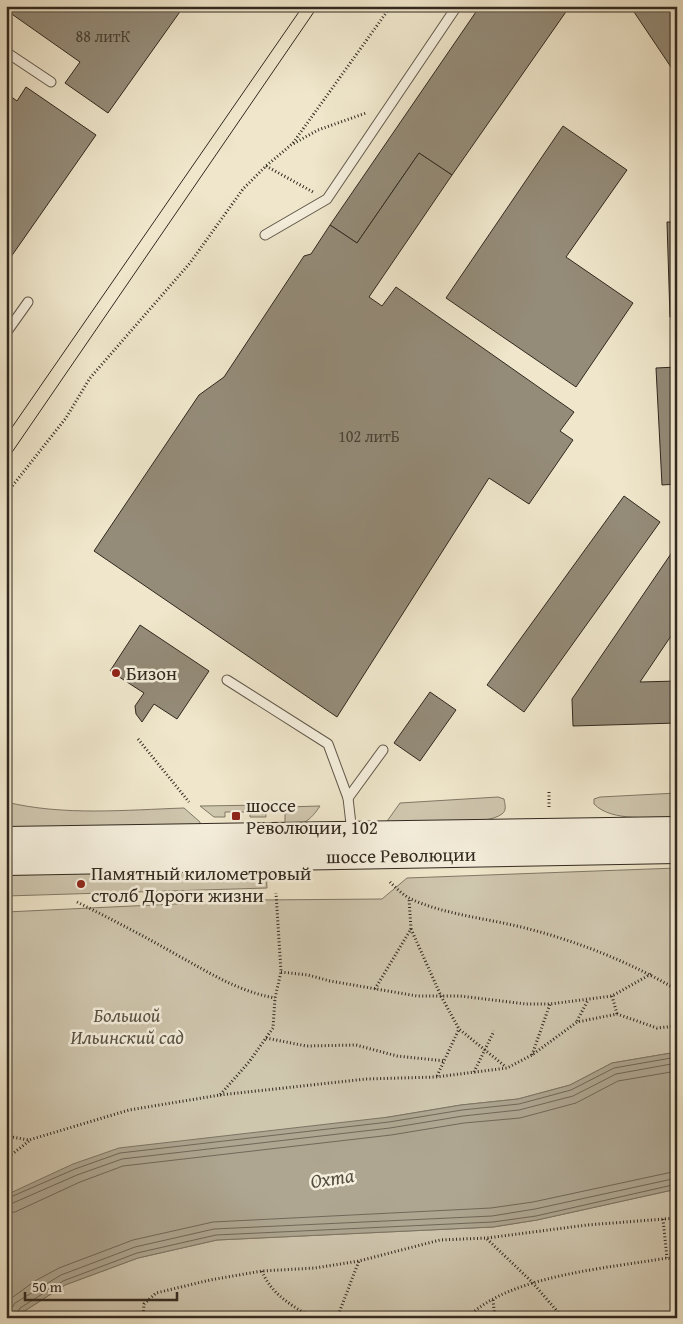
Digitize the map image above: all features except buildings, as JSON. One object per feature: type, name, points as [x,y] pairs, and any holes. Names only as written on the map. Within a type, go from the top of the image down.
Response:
[{"type":"main road","name":"шоссе Революции","points":[[6,862],[677,830]]},
{"type":"main road","name":"шоссе Революции","points":[[6,840],[677,850]]},
{"type":"lane","points":[[265,234],[327,199],[457,6]]},
{"type":"lane","points":[[6,52],[51,82]]},
{"type":"lane","points":[[6,333],[28,302]]},
{"type":"lane","points":[[227,680],[328,744],[348,798],[354,845]]},
{"type":"lane","points":[[348,798],[383,750]]},
{"type":"path","points":[[291,145],[391,6]]},
{"type":"path","points":[[6,494],[66,418],[90,378],[190,263],[243,188],[291,145],[318,130],[388,106]]},
{"type":"path","points":[[266,166],[327,199]]},
{"type":"path","points":[[138,739],[189,802]]},
{"type":"path","points":[[390,882],[409,898],[429,906],[531,929],[590,949],[651,974],[677,990]]},
{"type":"path","points":[[220,1095],[249,1062],[273,1028],[275,998],[281,972],[276,893]]},
{"type":"path","points":[[409,898],[411,929],[441,996],[459,1029],[507,1068]]},
{"type":"path","points":[[77,902],[122,924],[213,976],[250,993],[275,998]]},
{"type":"path","points":[[375,989],[411,929]]},
{"type":"path","points":[[281,972],[308,975],[417,996],[460,996],[526,1004],[550,1004],[612,996],[651,974]]},
{"type":"path","points":[[612,996],[617,1014]]},
{"type":"path","points":[[6,1159],[29,1140],[129,1110],[220,1095],[366,1079],[436,1077],[507,1068],[532,1055],[577,1022],[588,1000]]},
{"type":"path","points":[[532,1055],[550,1004]]},
{"type":"path","points":[[577,1022],[617,1014],[657,1028],[677,1026]]},
{"type":"path","points":[[436,1077],[459,1029]]},
{"type":"path","points":[[474,1072],[494,1031]]},
{"type":"path","points":[[266,1038],[306,1046],[356,1045],[397,1056],[445,1061]]},
{"type":"path","points":[[6,1136],[29,1140]]},
{"type":"path","points":[[143,1318],[144,1304],[156,1293],[210,1280],[262,1271],[315,1268],[358,1261],[440,1240],[487,1238],[587,1225],[677,1218]]},
{"type":"path","points":[[663,1219],[667,1258]]},
{"type":"path","points":[[487,1238],[532,1282],[563,1318]]},
{"type":"path","points":[[467,1318],[493,1300],[532,1282],[667,1258],[677,1260]]},
{"type":"path","points":[[337,1318],[358,1261]]},
{"type":"path","points":[[262,1271],[266,1282],[288,1304],[313,1318]]},
{"type":"path","points":[[493,1300],[495,1318]]},
{"type":"green space","points":[[677,793],[677,817],[622,816],[611,814],[594,804],[594,799],[600,797]]},
{"type":"green space","points":[[498,797],[504,799],[505,809],[502,814],[493,818],[464,823],[385,824],[400,803]]},
{"type":"green space","points":[[6,802],[72,811],[184,808],[200,822],[200,828],[6,829]]},
{"type":"green space","points":[[265,805],[266,817],[250,817],[250,812],[225,812],[225,817],[214,817],[200,806]]},
{"type":"green space","points":[[320,806],[306,821],[297,825],[285,825],[285,807]]},
{"type":"green space","name":"Большой Ильинский сад","points":[[677,868],[677,1052],[612,1063],[570,1085],[518,1099],[461,1105],[389,1117],[6,1195],[6,912],[259,900],[382,899],[407,878]]},
{"type":"green space","points":[[266,870],[267,888],[6,896],[6,875]]},
{"type":"green space","points":[[677,1189],[677,1318],[18,1318],[23,1312],[65,1285],[138,1258],[217,1240],[493,1227],[537,1220]]},
{"type":"water","name":"Охта","points":[[677,1052],[677,1189],[537,1220],[493,1227],[217,1240],[138,1258],[65,1285],[23,1312],[18,1318],[6,1318],[6,1195],[73,1164],[119,1148],[389,1117],[461,1105],[518,1099],[570,1085],[612,1063]]},
{"type":"tram line","points":[[6,436],[303,6]]},
{"type":"tram line","points":[[6,461],[318,6]]},
{"type":"place","name":"Бизон","points":[[116,673]]},
{"type":"place","name":"шоссе Революции, 102","points":[[236,816]]},
{"type":"place","name":"Памятный километровый столб Дороги жизни","points":[[81,884]]}]
